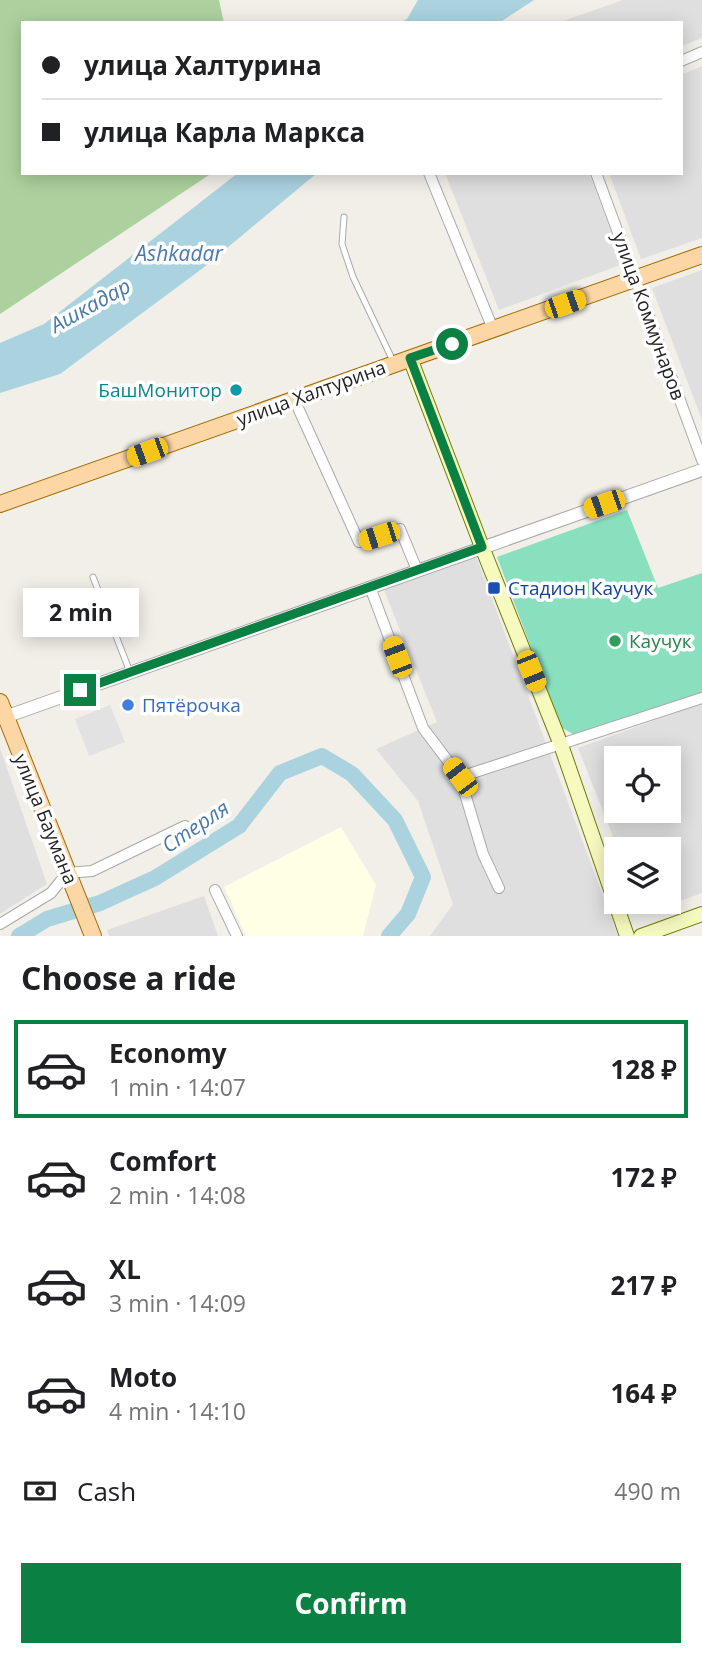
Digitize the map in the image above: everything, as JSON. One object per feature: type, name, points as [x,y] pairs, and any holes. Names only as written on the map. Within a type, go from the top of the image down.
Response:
[{"type":"main road","name":"улица Халтурина","points":[[0,504],[702,255]]},
{"type":"main road","points":[[402,361],[482,547],[561,745],[627,936]]},
{"type":"main road","name":"улица Баумана","points":[[2,712],[93,936]]},
{"type":"main road","points":[[641,936],[702,914]]},
{"type":"street","points":[[683,60],[702,52]]},
{"type":"street","points":[[430,175],[493,329]]},
{"type":"street","name":"улица Коммунаров","points":[[597,175],[702,460]]},
{"type":"street","points":[[294,399],[359,542],[400,529],[417,570]]},
{"type":"street","points":[[2,712],[130,672],[702,470]]},
{"type":"street","points":[[370,587],[424,728],[460,777],[483,854],[499,888]]},
{"type":"street","points":[[460,777],[702,698]]},
{"type":"street","points":[[0,924],[51,893],[67,873],[92,870],[185,825]]},
{"type":"street","points":[[215,890],[237,936]]},
{"type":"lane","points":[[344,217],[342,244],[353,277],[402,361]]},
{"type":"lane","points":[[93,577],[130,672]]},
{"type":"shaded area","points":[[623,0],[702,0],[702,38],[683,45],[683,21],[563,21]]},
{"type":"shaded area","points":[[702,66],[702,238],[641,259],[610,175],[683,175],[683,74]]},
{"type":"shaded area","points":[[446,175],[590,175],[623,264],[499,310]]},
{"type":"shaded area","points":[[702,270],[702,420],[652,288]]},
{"type":"shaded area","points":[[476,556],[604,899],[604,914],[610,914],[618,936],[430,936],[453,904],[418,801],[376,749],[437,722],[382,585]]},
{"type":"shaded area","points":[[702,703],[702,893],[681,901],[681,837],[613,837],[608,823],[681,823],[681,746],[604,746],[604,814],[578,748]]},
{"type":"shaded area","points":[[110,705],[125,742],[89,756],[75,719]]},
{"type":"shaded area","points":[[0,748],[47,884],[0,914]]},
{"type":"shaded area","points":[[341,827],[376,885],[363,936],[246,936],[224,887]]},
{"type":"shaded area","points":[[204,896],[218,936],[109,936],[107,930]]},
{"type":"green space","points":[[0,0],[219,0],[224,21],[21,21],[21,175],[209,175],[0,314]]},
{"type":"green space","name":"Каучук","points":[[627,510],[658,588],[702,573],[702,694],[578,737],[561,727],[497,557]]},
{"type":"water","points":[[418,0],[534,0],[502,21],[404,21]]},
{"type":"water","name":"Ashkadar","points":[[235,175],[315,175],[203,268],[60,374],[0,393],[0,343],[44,324]]},
{"type":"waterway","name":"Стерля","points":[[19,936],[47,919],[100,903],[155,878],[239,826],[280,773],[322,756],[352,774],[395,820],[423,877],[408,914],[389,936]]},
{"type":"place","name":"БашМонитор","points":[[236,390]]},
{"type":"place","name":"Стадион Каучук","points":[[494,588]]},
{"type":"place","name":"Каучук","points":[[615,641]]},
{"type":"place","name":"Пятёрочка","points":[[128,705]]},
{"type":"route","points":[[80,690],[482,547],[410,358],[452,344]]},
{"type":"water label","name":"Ашкадар","points":[[90,305]]}]
